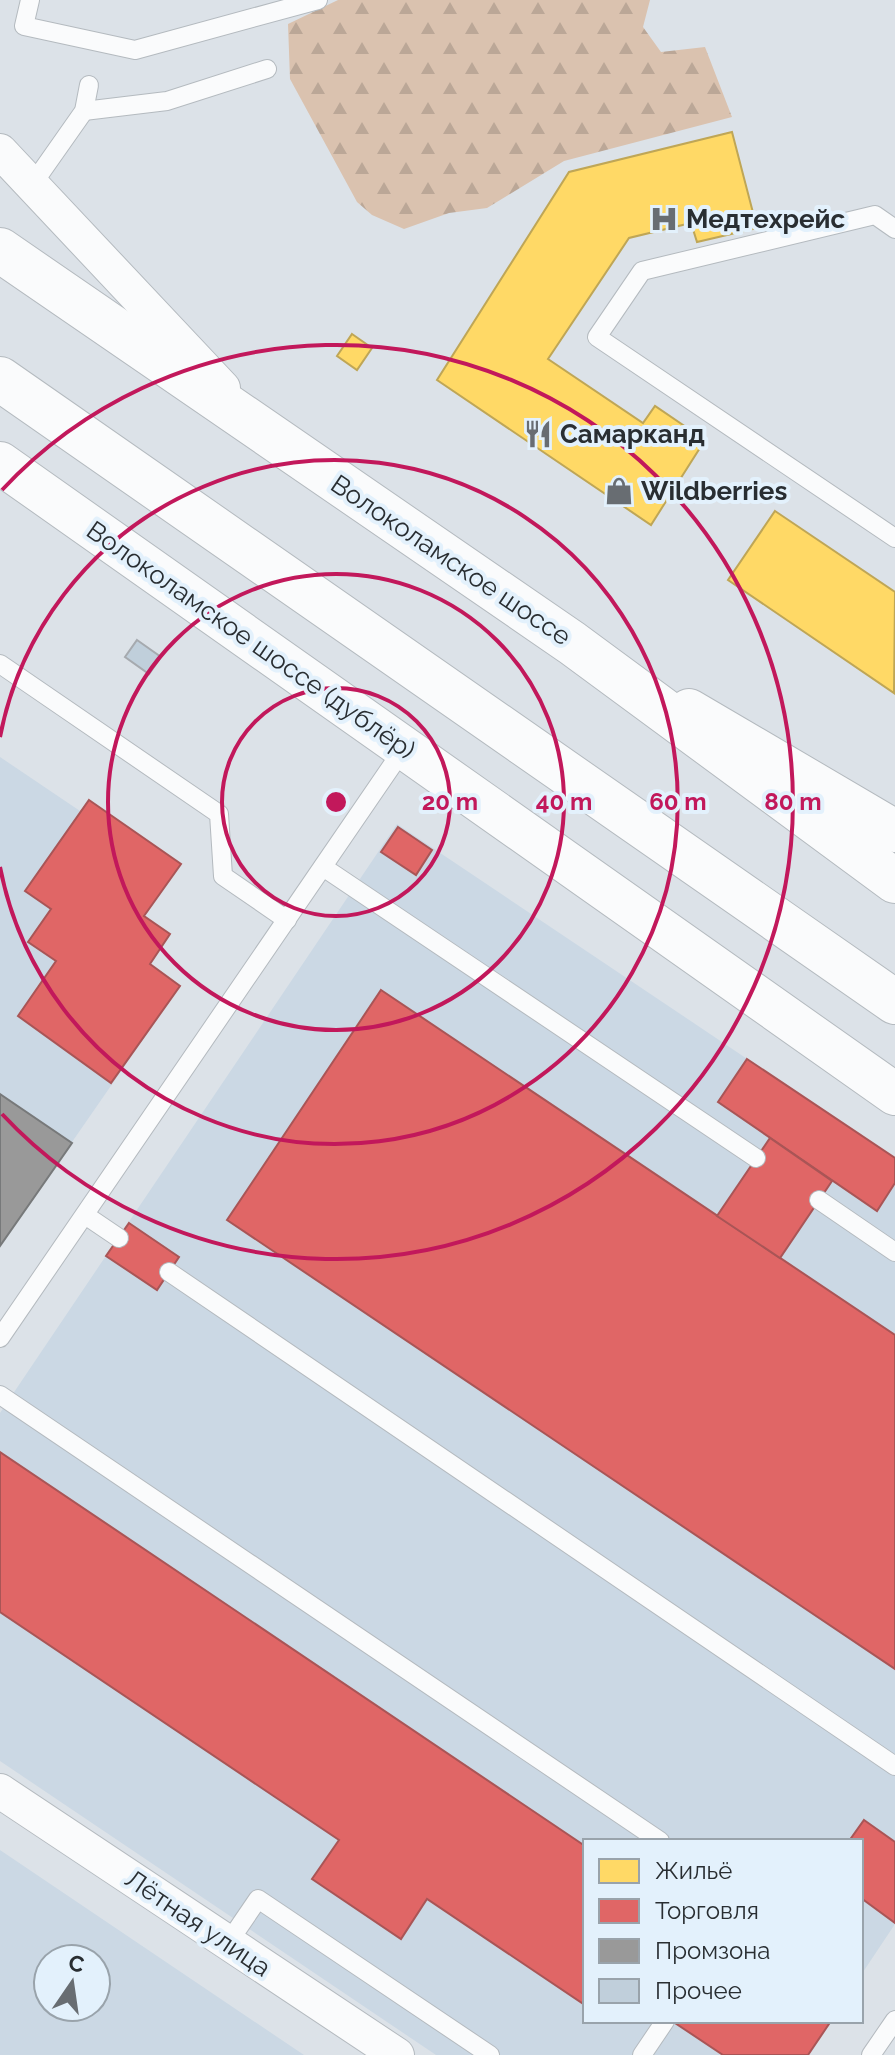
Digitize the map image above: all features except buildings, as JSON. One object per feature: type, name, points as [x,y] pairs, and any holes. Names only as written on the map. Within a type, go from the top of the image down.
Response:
[{"type":"main road","name":"Волоколамское шоссе","points":[[0,250],[572,643],[895,881]]},
{"type":"main road","points":[[0,379],[895,1002]]},
{"type":"street","points":[[0,151],[265,432]]},
{"type":"street","name":"Волоколамское шоссе (дублёр)","points":[[0,463],[895,1094]]},
{"type":"street","points":[[572,643],[895,831]]},
{"type":"street","points":[[839,796],[895,804]]},
{"type":"street","name":"Лётная улица","points":[[0,1791],[397,2055]]},
{"type":"lane","points":[[30,0],[24,26],[135,50],[318,0]]},
{"type":"lane","points":[[84,111],[167,101],[267,69]]},
{"type":"lane","points":[[32,185],[84,111],[89,85]]},
{"type":"lane","points":[[895,229],[875,215],[642,271],[597,337],[895,538]]},
{"type":"lane","points":[[0,664],[219,814],[223,876],[287,920]]},
{"type":"lane","points":[[0,1338],[404,748]]},
{"type":"lane","points":[[323,867],[756,1158]]},
{"type":"lane","points":[[819,1200],[895,1252]]},
{"type":"lane","points":[[85,1215],[119,1238]]},
{"type":"lane","points":[[169,1272],[895,1766]]},
{"type":"lane","points":[[0,1395],[657,1839]]},
{"type":"lane","points":[[228,1943],[258,1899],[490,2055]]},
{"type":"lane","points":[[871,2055],[895,2020]]},
{"type":"lane","points":[[642,2055],[664,2023]]},
{"type":"shaded area","points":[[0,757],[80,811],[89,800],[181,864],[144,916],[170,934],[150,964],[180,986],[0,1246]]},
{"type":"shaded area","points":[[397,824],[895,1158],[895,1924],[863,1972],[863,1839],[583,1839],[583,2023],[830,2023],[808,2055],[436,2055],[0,1761],[0,1413]]},
{"type":"shaded area","points":[[0,1850],[304,2055],[0,2055]]},
{"type":"green space","points":[[338,0],[650,0],[643,27],[661,52],[705,47],[732,117],[564,161],[487,208],[449,213],[404,229],[372,215],[357,202],[290,79],[288,24]]},
{"type":"place","name":"Медтехрейс","points":[[664,219]]},
{"type":"place","name":"Самарканд","points":[[538,434]]},
{"type":"place","name":"Wildberries","points":[[619,491]]}]
